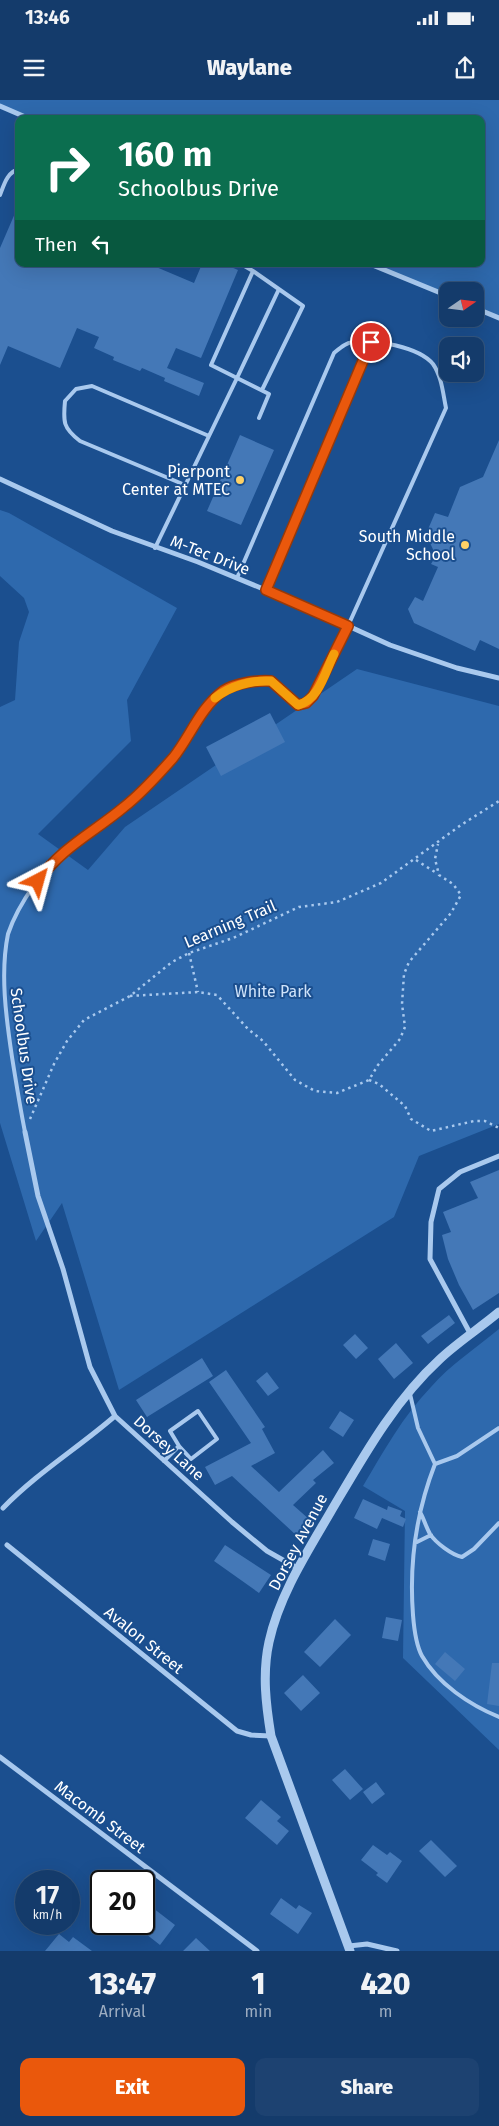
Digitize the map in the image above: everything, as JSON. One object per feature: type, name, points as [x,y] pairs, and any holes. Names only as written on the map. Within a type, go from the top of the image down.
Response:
[{"type":"street","points":[[0,106],[21,115]]},
{"type":"street","points":[[377,267],[439,292]]},
{"type":"street","points":[[484,312],[499,318]]},
{"type":"street","name":"M-Tec Drive","points":[[0,479],[112,531],[198,562],[415,654],[457,668],[499,678]]},
{"type":"street","name":"Schoolbus Drive","points":[[25,1132],[30,1165],[38,1196],[63,1270],[90,1367],[115,1416]]},
{"type":"street","points":[[471,1335],[430,1259],[431,1222],[439,1189],[460,1172],[499,1156]]},
{"type":"street","name":"Dorsey Avenue","points":[[349,1948],[271,1736],[265,1703],[264,1674],[269,1642],[278,1611],[297,1568],[373,1441],[410,1392],[440,1359],[499,1312]]},
{"type":"street","name":"Dorsey Lane","points":[[3,1508],[36,1476],[85,1442],[115,1416],[260,1545],[297,1568]]},
{"type":"street","name":"Avalon Street","points":[[8,1545],[237,1731],[251,1735],[271,1736]]},
{"type":"street","name":"Macomb Street","points":[[0,1757],[258,1951]]},
{"type":"street","points":[[349,1948],[368,1944],[397,1951]]},
{"type":"lane","points":[[0,195],[6,179],[15,170]]},
{"type":"lane","points":[[246,267],[303,306],[262,390]]},
{"type":"lane","points":[[253,271],[211,365],[270,394],[259,418]]},
{"type":"lane","points":[[155,548],[280,289]]},
{"type":"lane","points":[[237,578],[334,353],[343,345],[353,342],[371,342],[407,347],[432,364],[439,377],[446,408],[348,626]]},
{"type":"lane","points":[[266,590],[371,342]]},
{"type":"lane","points":[[185,485],[80,441],[68,431],[64,416],[65,401],[76,389],[92,386],[210,436]]},
{"type":"lane","name":"Schoolbus Drive","points":[[25,1132],[4,1004],[2,958],[8,933],[22,904],[46,870],[70,845],[126,806],[174,756],[211,702],[224,690],[249,683],[271,681],[298,705],[306,703],[313,696],[322,680],[348,626]]},
{"type":"lane","points":[[410,1392],[418,1428],[434,1464],[423,1497],[412,1573],[415,1630],[421,1654],[436,1676],[481,1709],[499,1717]]},
{"type":"lane","points":[[198,1411],[217,1438],[191,1459],[179,1446],[170,1430],[198,1411]]},
{"type":"lane","points":[[434,1464],[457,1456],[499,1428]]},
{"type":"lane","points":[[164,1461],[179,1446]]},
{"type":"lane","points":[[420,1512],[430,1535],[456,1556],[462,1557],[474,1549],[499,1523]]},
{"type":"lane","points":[[415,1543],[430,1535]]},
{"type":"path","name":"Learning Trail","points":[[25,1132],[54,1064],[67,1041],[84,1020],[130,996],[172,962],[189,953],[233,938],[299,907],[337,902],[381,884],[462,825],[499,801]]},
{"type":"path","points":[[438,843],[435,859],[439,875]]},
{"type":"path","points":[[130,996],[198,992],[217,995],[248,1029],[263,1041],[295,1080],[315,1091],[337,1092],[369,1080],[383,1058],[400,1039],[405,1027],[402,1004],[404,974],[409,962],[451,914],[461,894],[453,884],[416,860]]},
{"type":"path","points":[[189,953],[198,992]]},
{"type":"path","points":[[369,1080],[379,1084],[405,1106],[411,1119],[430,1131],[474,1121],[485,1121],[499,1128]]},
{"type":"green space","points":[[0,100],[499,100],[499,318],[484,312],[484,282],[439,282],[439,294],[377,267],[485,267],[485,115],[20,115],[0,106]]},
{"type":"green space","name":"White Park","points":[[0,510],[9,513],[177,608],[127,700],[131,741],[38,834],[88,870],[125,827],[357,669],[499,706],[499,1124],[419,1156],[394,1217],[119,1390],[62,1203],[36,1241],[0,1123],[0,707],[15,700],[19,642],[29,612],[24,598],[0,576]]},
{"type":"green space","points":[[499,1329],[499,1750],[403,1658],[405,1511],[363,1486],[394,1435],[421,1398],[446,1371]]},
{"type":"building","points":[[15,213],[15,267],[156,267],[194,283],[201,267],[231,267],[238,270],[201,358],[176,348],[167,368],[204,383],[199,396],[164,381],[165,378],[142,368],[140,371],[113,360],[114,357],[94,348],[99,337],[77,328],[60,368],[8,346],[0,365],[0,248]]},
{"type":"building","name":"Pierpont Center at MTEC","points":[[240,435],[274,450],[241,525],[207,511]]},
{"type":"building","name":"South Middle School","points":[[499,440],[499,649],[480,640],[475,651],[414,623],[408,609],[415,597],[423,601],[438,567],[431,564],[436,556],[426,534],[435,513],[448,517],[460,487],[483,477]]},
{"type":"building","points":[[270,713],[285,742],[221,776],[206,747]]},
{"type":"building","points":[[499,1170],[499,1293],[473,1310],[459,1285],[448,1259],[442,1235],[451,1232],[443,1212],[478,1198],[470,1182]]},
{"type":"building","points":[[449,1315],[455,1323],[428,1344],[421,1336]]},
{"type":"building","points":[[355,1334],[368,1348],[356,1359],[343,1345]]},
{"type":"building","points":[[396,1343],[413,1363],[394,1379],[378,1359]]},
{"type":"building","points":[[202,1358],[213,1376],[147,1417],[136,1400]]},
{"type":"building","points":[[226,1370],[265,1427],[262,1429],[275,1453],[251,1466],[279,1492],[323,1450],[334,1463],[313,1480],[316,1483],[293,1505],[310,1520],[296,1535],[232,1476],[215,1485],[205,1467],[251,1443],[209,1382]]},
{"type":"building","points":[[267,1372],[279,1388],[268,1396],[256,1381]]},
{"type":"building","points":[[340,1411],[354,1420],[343,1437],[329,1428]]},
{"type":"building","points":[[363,1499],[387,1510],[388,1506],[402,1511],[400,1516],[406,1519],[403,1527],[382,1518],[377,1529],[354,1518]]},
{"type":"building","points":[[373,1539],[390,1544],[385,1561],[368,1555]]},
{"type":"building","points":[[225,1545],[271,1575],[259,1593],[214,1561]]},
{"type":"building","points":[[386,1617],[402,1620],[398,1641],[382,1638]]},
{"type":"building","points":[[335,1619],[351,1635],[320,1667],[304,1652]]},
{"type":"building","points":[[445,1652],[465,1669],[455,1681],[435,1664]]},
{"type":"building","points":[[492,1663],[499,1663],[499,1706],[487,1704]]},
{"type":"building","points":[[303,1675],[320,1693],[301,1711],[284,1693]]},
{"type":"building","points":[[345,1769],[363,1789],[350,1800],[332,1780]]},
{"type":"building","points":[[376,1782],[385,1794],[372,1804],[363,1792]]},
{"type":"building","points":[[261,1800],[281,1817],[277,1821],[289,1831],[277,1845],[245,1818]]},
{"type":"building","points":[[431,1840],[457,1866],[445,1877],[419,1851]]},
{"type":"building","points":[[373,1845],[387,1855],[390,1852],[402,1861],[387,1883],[376,1875],[378,1873],[361,1860]]},
{"type":"building","points":[[281,1898],[296,1909],[299,1905],[312,1913],[298,1934],[270,1914]]},
{"type":"building","points":[[155,1910],[175,1925],[160,1945],[147,1935],[155,1935]]},
{"type":"building","points":[[58,1935],[60,1935],[69,1942],[73,1937],[92,1951],[45,1951]]},
{"type":"building","points":[[196,1938],[210,1951],[183,1951]]},
{"type":"slow traffic","points":[[215,698],[224,690],[260,680],[271,681],[298,705],[306,703],[313,696],[334,654]]},
{"type":"place","name":"Pierpont Center at MTEC","points":[[240,480]]},
{"type":"place","name":"South Middle School","points":[[465,545]]},
{"type":"route","points":[[38,881],[70,845],[126,806],[174,756],[211,702],[224,690],[260,680],[271,681],[298,705],[306,703],[313,696],[348,626],[266,590],[371,342]]}]
